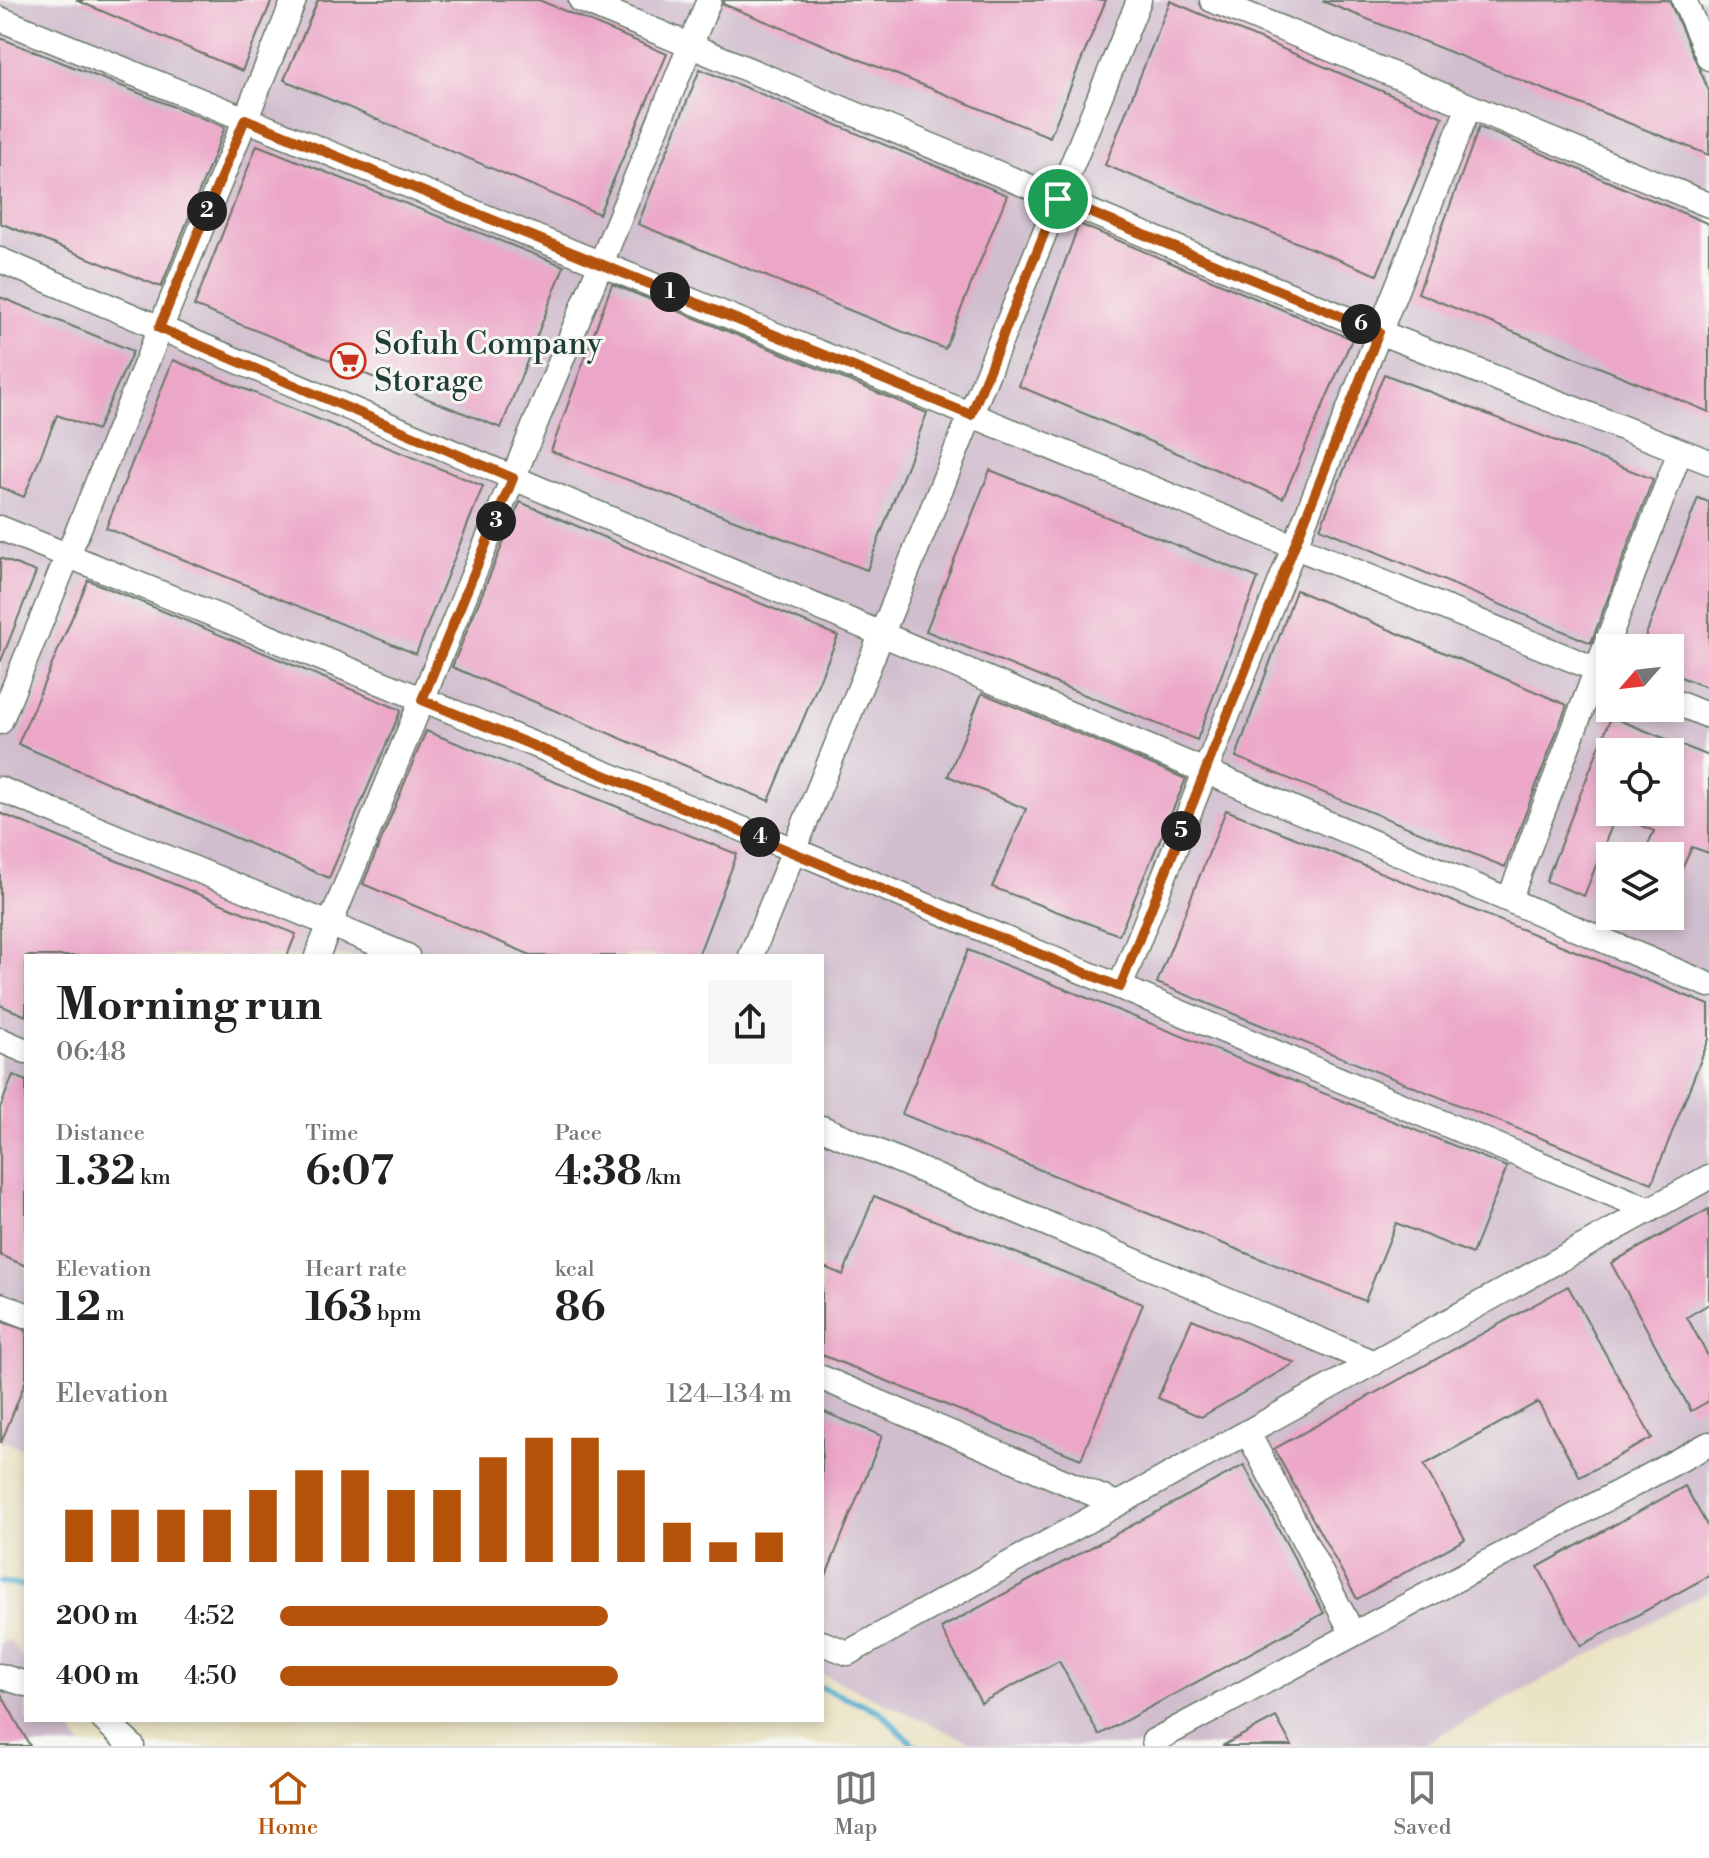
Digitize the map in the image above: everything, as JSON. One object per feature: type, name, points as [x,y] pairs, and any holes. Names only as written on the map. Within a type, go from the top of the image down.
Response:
[{"type":"lane","points":[[0,722],[294,0]]},
{"type":"lane","points":[[581,0],[1379,332],[1709,462]]},
{"type":"lane","points":[[318,954],[709,0]]},
{"type":"lane","points":[[752,954],[1139,0]]},
{"type":"lane","points":[[1212,0],[1709,205]]},
{"type":"lane","points":[[1684,0],[1709,58]]},
{"type":"lane","points":[[0,19],[1596,670]]},
{"type":"lane","points":[[1120,987],[1469,106]]},
{"type":"lane","points":[[0,260],[1709,985]]},
{"type":"lane","points":[[1617,634],[1680,451]]},
{"type":"lane","points":[[0,528],[794,850],[1650,1210]]},
{"type":"lane","points":[[1509,900],[1596,690]]},
{"type":"lane","points":[[1684,706],[1709,716]]},
{"type":"lane","points":[[0,789],[402,954]]},
{"type":"lane","points":[[0,1040],[24,1050]]},
{"type":"lane","points":[[824,1129],[1374,1363]]},
{"type":"lane","points":[[824,1644],[848,1653],[1709,1177]]},
{"type":"lane","points":[[0,1305],[24,1314]]},
{"type":"lane","points":[[824,1379],[1117,1504]]},
{"type":"lane","points":[[1248,1433],[1353,1634]]},
{"type":"lane","points":[[1154,1741],[1709,1444]]},
{"type":"lane","points":[[0,1676],[24,1683]]},
{"type":"lane","points":[[106,1722],[132,1746]]},
{"type":"shaded area","points":[[0,0],[1709,0],[1709,1591],[1419,1746],[979,1746],[824,1675],[824,954],[24,954],[24,1449],[0,1440]]},
{"type":"shaded area","points":[[10,1640],[24,1660],[24,1722],[66,1722],[82,1746],[0,1746],[0,1643]]},
{"type":"building","points":[[76,0],[272,0],[242,71]]},
{"type":"building","points":[[318,0],[539,0],[667,54],[599,214],[284,80]]},
{"type":"building","points":[[724,0],[1106,0],[1050,137],[723,4]]},
{"type":"building","points":[[1669,0],[1709,91],[1709,155],[1322,1]]},
{"type":"building","points":[[1170,1],[1443,117],[1377,275],[1105,165]]},
{"type":"building","points":[[0,38],[225,127],[161,287],[0,223]]},
{"type":"building","points":[[700,69],[1007,195],[945,349],[638,224]]},
{"type":"building","points":[[1479,127],[1709,224],[1709,412],[1418,293]]},
{"type":"building","points":[[257,145],[564,266],[501,428],[194,306]]},
{"type":"building","points":[[1079,224],[1352,339],[1283,498],[1019,386]]},
{"type":"building","points":[[612,284],[927,413],[867,570],[551,451]]},
{"type":"building","points":[[0,297],[133,351],[97,430],[57,415],[24,497],[0,487]]},
{"type":"building","points":[[173,360],[483,486],[416,654],[106,528]]},
{"type":"building","points":[[1384,374],[1653,479],[1591,643],[1320,528]]},
{"type":"building","points":[[990,470],[1258,578],[1197,740],[926,631]]},
{"type":"building","points":[[1698,498],[1709,502],[1709,688],[1684,678],[1684,634],[1646,634]]},
{"type":"building","points":[[520,502],[838,636],[769,801],[452,667]]},
{"type":"building","points":[[0,558],[36,572],[1,661],[0,660]]},
{"type":"building","points":[[88,580],[401,710],[329,878],[18,744]]},
{"type":"building","points":[[1296,590],[1567,705],[1505,867],[1236,757]]},
{"type":"building","points":[[982,693],[1186,779],[1119,935],[992,887],[1026,809],[948,776]]},
{"type":"building","points":[[1609,722],[1624,722],[1664,738],[1603,738]]},
{"type":"building","points":[[426,731],[737,854],[699,954],[528,954],[363,884]]},
{"type":"building","points":[[1684,746],[1709,756],[1709,853],[1692,847],[1684,864],[1684,842],[1649,842],[1654,831],[1642,826],[1684,826]]},
{"type":"building","points":[[1596,755],[1596,826],[1612,826],[1605,842],[1596,842],[1596,866],[1584,896],[1546,881]]},
{"type":"building","points":[[1226,810],[1709,1005],[1709,1039],[1652,1183],[1157,983]]},
{"type":"building","points":[[0,813],[296,934],[288,954],[24,954],[24,1015],[0,1005]]},
{"type":"building","points":[[968,950],[1507,1167],[1472,1254],[1396,1223],[1365,1301],[902,1114]]},
{"type":"building","points":[[13,1075],[24,1080],[24,1265],[0,1255],[0,1108]]},
{"type":"building","points":[[874,1196],[1143,1304],[1081,1459],[824,1356],[824,1267],[843,1275]]},
{"type":"building","points":[[1709,1209],[1709,1304],[1687,1317],[1709,1358],[1709,1401],[1691,1411],[1611,1263]]},
{"type":"building","points":[[1568,1286],[1652,1438],[1580,1477],[1538,1402],[1424,1465],[1465,1539],[1357,1599],[1274,1449]]},
{"type":"building","points":[[1192,1319],[1295,1363],[1201,1417],[1158,1398]]},
{"type":"building","points":[[0,1321],[24,1329],[24,1385],[1,1443]]},
{"type":"building","points":[[824,1412],[882,1436],[824,1581]]},
{"type":"building","points":[[1244,1465],[1324,1613],[1099,1735],[1059,1661],[981,1703],[941,1628]]},
{"type":"building","points":[[1685,1486],[1709,1529],[1709,1576],[1581,1646],[1538,1567]]},
{"type":"building","points":[[0,1692],[30,1746],[0,1746]]},
{"type":"building","points":[[1276,1717],[1292,1746],[1222,1746]]},
{"type":"waterway","points":[[0,1582],[24,1586]]},
{"type":"waterway","points":[[824,1689],[879,1711],[915,1746]]},
{"type":"place","name":"Sofuh Company Storage","points":[[348,361]]},
{"type":"route","points":[[245,119],[971,415],[1058,199],[1379,332],[1120,987],[794,850],[422,700],[513,478],[159,328],[245,119]]}]
